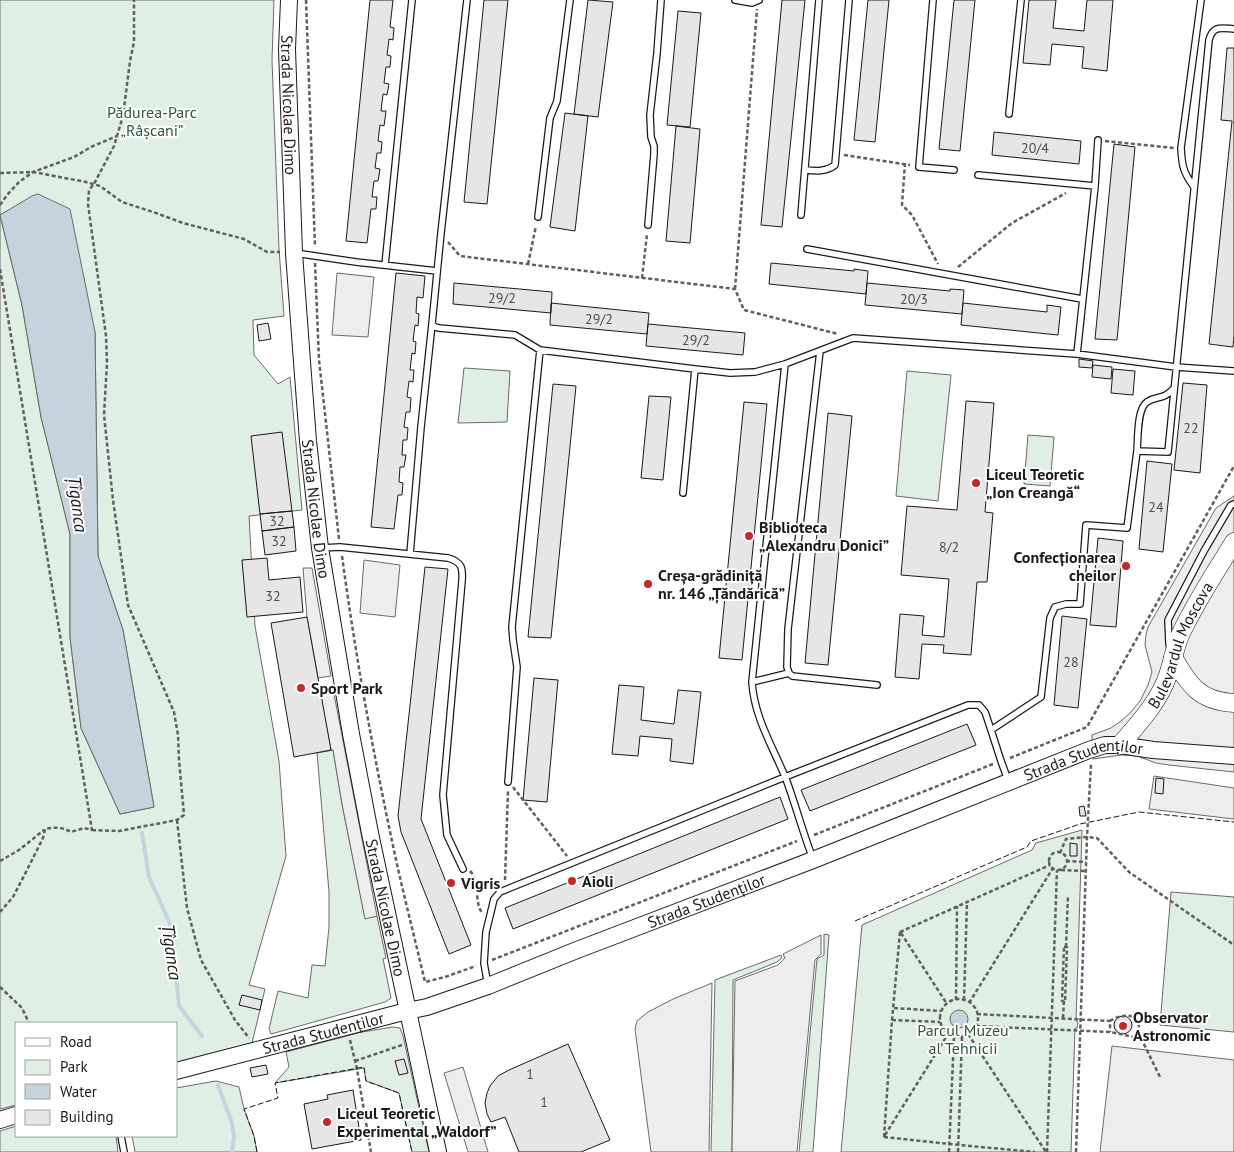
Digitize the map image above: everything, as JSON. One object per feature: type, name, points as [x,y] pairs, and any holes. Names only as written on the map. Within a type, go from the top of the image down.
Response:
[{"type":"main road","name":"Strada Nicolae Dimo","points":[[289,0],[287,49],[294,253],[307,423],[320,548],[350,734],[438,1152]]},
{"type":"main road","name":"Bulevardul Moscova","points":[[1120,745],[1137,726],[1158,695],[1167,677],[1180,634],[1234,542]]},
{"type":"main road","points":[[1173,657],[1191,685],[1204,696],[1222,702],[1234,703]]},
{"type":"main road","name":"Strada Studenților","points":[[178,1069],[428,1006],[488,986],[586,946],[813,860],[1105,745],[1234,756]]},
{"type":"main road","points":[[0,1120],[15,1115]]},
{"type":"lane","points":[[384,265],[412,0]]},
{"type":"lane","points":[[410,554],[440,233],[467,0]]},
{"type":"lane","points":[[538,217],[550,118],[557,101],[570,0]]},
{"type":"lane","points":[[648,225],[654,154],[654,146],[650,136],[650,115],[661,0]]},
{"type":"lane","points":[[735,0],[752,3],[758,0]]},
{"type":"lane","points":[[800,215],[819,0]]},
{"type":"lane","points":[[804,170],[829,170],[835,165],[849,0]]},
{"type":"lane","points":[[934,0],[919,167],[954,170]]},
{"type":"lane","points":[[1009,114],[1021,0]]},
{"type":"lane","points":[[1194,187],[1186,177],[1182,166],[1181,148],[1201,0]]},
{"type":"lane","points":[[1136,450],[1168,452],[1209,40],[1214,30],[1220,28],[1234,29]]},
{"type":"lane","points":[[1077,354],[1095,186],[1098,140]]},
{"type":"lane","points":[[978,175],[1095,186]]},
{"type":"lane","points":[[807,249],[1082,299]]},
{"type":"lane","points":[[294,253],[437,271]]},
{"type":"lane","points":[[432,324],[439,328],[515,335],[540,350],[730,373],[755,372],[785,364],[853,338],[1077,354],[1176,367],[1234,371]]},
{"type":"lane","points":[[508,782],[517,667],[512,627],[540,350]]},
{"type":"lane","points":[[788,673],[786,658],[788,629],[820,351]]},
{"type":"lane","points":[[785,364],[752,682],[758,714],[785,777],[813,860]]},
{"type":"lane","points":[[683,493],[695,369]]},
{"type":"lane","points":[[991,730],[1041,696],[1050,618],[1055,607],[1066,604],[1080,604],[1086,525],[1127,528],[1142,406],[1147,402],[1170,394],[1174,388]]},
{"type":"lane","points":[[1173,657],[1169,643],[1168,620],[1204,551],[1234,504]]},
{"type":"lane","points":[[320,548],[340,546],[410,554],[453,560],[457,561],[460,565],[463,572],[443,795],[448,835],[463,869]]},
{"type":"lane","points":[[752,682],[788,673],[792,676],[877,685]]},
{"type":"lane","points":[[488,986],[484,963],[486,932],[494,899],[500,892],[785,777],[968,706],[979,705],[985,712],[1008,782]]},
{"type":"lane","points":[[122,1137],[124,1152]]},
{"type":"path","points":[[0,861],[19,850],[45,830],[56,827],[64,828],[71,832],[84,828],[119,831],[177,820],[184,816],[178,735],[174,712],[128,606],[112,500],[104,415],[106,336],[88,204],[88,190],[94,184],[114,146],[122,116],[134,42],[134,0]]},
{"type":"path","points":[[306,0],[319,360],[333,492],[349,608],[374,748],[392,843],[425,982],[484,963],[1088,727]]},
{"type":"path","points":[[758,0],[735,289],[744,310],[853,338]]},
{"type":"path","points":[[0,205],[6,195],[19,182],[33,172],[74,157],[91,146],[117,136]]},
{"type":"path","points":[[1098,140],[1181,148]]},
{"type":"path","points":[[836,154],[905,163],[919,167]]},
{"type":"path","points":[[905,163],[902,205],[912,215],[946,274],[1012,223],[1080,185]]},
{"type":"path","points":[[0,173],[33,172],[94,184],[100,186],[122,202],[183,223],[244,239],[267,252],[294,253]]},
{"type":"path","points":[[528,264],[538,217]]},
{"type":"path","points":[[642,278],[648,225]]},
{"type":"path","points":[[440,233],[460,256],[735,289]]},
{"type":"path","points":[[0,269],[92,830]]},
{"type":"path","points":[[1088,733],[1088,727],[1234,466]]},
{"type":"path","points":[[1076,1152],[1091,767]]},
{"type":"path","points":[[508,782],[572,863]]},
{"type":"path","points":[[505,890],[508,782]]},
{"type":"path","points":[[177,820],[187,908],[201,960],[235,1020],[248,1038],[255,1039]]},
{"type":"path","points":[[0,912],[13,897],[44,838],[45,830]]},
{"type":"path","points":[[1060,853],[1066,839],[1097,838],[1129,872],[1234,945]]},
{"type":"path","points":[[1058,870],[1064,867],[1066,861],[1065,856],[1060,853],[1052,855],[1050,859],[1050,865],[1053,868],[1058,870],[1086,871]]},
{"type":"path","points":[[1066,861],[1086,862]]},
{"type":"path","points":[[900,932],[1050,865]]},
{"type":"path","points":[[969,1002],[1053,868]]},
{"type":"path","points":[[463,869],[470,870],[475,875],[478,909],[488,921]]},
{"type":"path","points":[[1046,1152],[1058,870]]},
{"type":"path","points":[[1063,1018],[1064,947],[1066,947],[1068,895]]},
{"type":"path","points":[[964,1000],[967,902]]},
{"type":"path","points":[[956,1000],[957,906]]},
{"type":"path","points":[[900,932],[947,1004]]},
{"type":"path","points":[[884,1137],[900,932]]},
{"type":"path","points":[[0,987],[22,1008],[29,1022]]},
{"type":"path","points":[[0,994],[7,993]]},
{"type":"path","points":[[956,1000],[964,1000],[976,1009],[976,1026],[968,1034],[962,1036],[948,1034],[941,1022],[941,1011],[947,1004],[956,1000]]},
{"type":"path","points":[[894,1008],[941,1011]]},
{"type":"path","points":[[977,1014],[1110,1021],[1113,1018],[1130,1016],[1135,1018],[1140,1030],[1139,1034],[1161,1079]]},
{"type":"path","points":[[892,1020],[941,1022]]},
{"type":"path","points":[[1110,1021],[1110,1032]]},
{"type":"path","points":[[976,1026],[1110,1032],[1134,1037],[1139,1034]]},
{"type":"path","points":[[347,1027],[371,1152]]},
{"type":"path","points":[[884,1137],[948,1034]]},
{"type":"path","points":[[968,1034],[1046,1152]]},
{"type":"path","points":[[950,1152],[954,1036]]},
{"type":"path","points":[[958,1152],[962,1036]]},
{"type":"path","points":[[355,1061],[408,1043]]},
{"type":"path","points":[[884,1137],[1035,1152]]},
{"type":"green space","name":"Pădurea-Parc „Râșcani”","points":[[0,0],[274,0],[272,60],[279,249],[284,316],[253,320],[254,355],[278,384],[290,377],[302,510],[249,516],[255,626],[279,761],[286,856],[249,985],[265,989],[252,1043],[178,1062],[178,1022],[15,1022],[15,1105],[0,1109]],"holes":[[[38,194],[95,332],[98,556],[123,630],[154,807],[120,814],[81,728],[70,637],[70,534],[41,417],[22,305],[0,215]]]},
{"type":"green space","points":[[464,368],[510,371],[507,422],[458,423]]},
{"type":"green space","points":[[907,371],[951,375],[938,501],[896,496]]},
{"type":"green space","points":[[1028,435],[1054,437],[1050,486],[1024,484]]},
{"type":"green space","points":[[333,750],[365,918],[377,916],[386,958],[383,959],[391,998],[385,1002],[271,1034],[269,1029],[278,991],[308,998],[312,965],[325,966],[329,927],[329,892],[317,753]]},
{"type":"green space","name":"Parcul Muzeu al Tehnicii","points":[[1082,830],[1076,1021],[1078,1022],[1077,1028],[1075,1028],[1071,1152],[841,1152],[862,925],[1032,850],[1036,843]]},
{"type":"green space","points":[[1171,892],[1234,897],[1234,1032],[1160,1025]]},
{"type":"green space","points":[[824,934],[829,935],[813,1152],[799,1152],[817,959],[824,955]]},
{"type":"green space","points":[[781,955],[782,958],[777,962],[733,980],[732,1152],[711,1152],[715,980]]},
{"type":"green space","points":[[393,1027],[400,1028],[403,1036],[429,1152],[412,1152],[399,1093],[366,1081],[364,1068],[275,1083],[289,1067],[286,1052],[362,1032]]},
{"type":"green space","points":[[216,1081],[239,1087],[257,1152],[135,1152],[132,1137],[178,1137],[178,1088]]},
{"type":"green space","points":[[15,1126],[15,1137],[116,1137],[118,1152],[0,1152],[0,1131]]},
{"type":"shaded area","points":[[337,273],[374,277],[368,337],[332,335]]},
{"type":"shaded area","points":[[1234,496],[1234,772],[1156,763],[1137,756],[1122,755],[1093,759],[1092,735],[1111,728],[1121,721],[1140,701],[1152,672],[1145,645],[1148,627],[1216,508]]},
{"type":"shaded area","points":[[364,560],[400,565],[395,617],[360,613]]},
{"type":"shaded area","points":[[303,568],[312,568],[331,676],[318,678],[307,617]]},
{"type":"shaded area","points":[[333,689],[377,916],[365,919],[320,692]]},
{"type":"shaded area","points":[[1154,776],[1234,788],[1234,819],[1149,809]]},
{"type":"shaded area","points":[[821,935],[821,954],[815,960],[797,1152],[732,1152],[735,981],[778,965],[785,958],[783,954]]},
{"type":"shaded area","points":[[712,983],[709,1152],[651,1152],[635,1029],[637,1021],[648,1012],[673,999]]},
{"type":"shaded area","points":[[1112,1046],[1234,1060],[1234,1152],[1100,1152]]},
{"type":"shaded area","points":[[463,1067],[488,1152],[468,1152],[444,1073]]},
{"type":"water","points":[[38,194],[70,209],[95,332],[98,556],[123,630],[154,807],[120,814],[81,728],[70,637],[70,534],[41,417],[22,305],[0,215]]},
{"type":"water","points":[[955,1010],[963,1010],[968,1015],[966,1026],[955,1028],[950,1023],[950,1015]]},
{"type":"building","points":[[370,0],[393,0],[390,27],[394,28],[393,40],[389,39],[387,55],[391,56],[390,67],[386,67],[384,83],[389,84],[387,95],[383,94],[381,111],[386,111],[384,126],[380,125],[378,141],[382,142],[381,153],[377,153],[375,168],[380,169],[378,181],[374,181],[372,197],[377,197],[376,209],[371,209],[367,243],[346,241]]},
{"type":"building","points":[[484,0],[508,0],[487,204],[464,202]]},
{"type":"building","points":[[588,0],[613,2],[598,117],[574,114]]},
{"type":"building","points":[[782,0],[805,0],[782,227],[761,225]]},
{"type":"building","points":[[868,0],[889,0],[875,142],[854,140]]},
{"type":"building","points":[[954,0],[975,0],[960,151],[939,149]]},
{"type":"building","points":[[1029,0],[1056,0],[1053,28],[1084,31],[1087,0],[1113,0],[1107,71],[1082,68],[1084,47],[1052,44],[1050,65],[1023,63]]},
{"type":"building","points":[[678,11],[701,13],[690,127],[667,125]]},
{"type":"building","points":[[1227,48],[1234,48],[1233,347],[1209,344],[1232,121],[1221,120]]},
{"type":"building","points":[[565,113],[588,116],[575,231],[550,227]]},
{"type":"building","points":[[676,126],[700,129],[690,243],[666,241]]},
{"type":"building","points":[[994,132],[1081,141],[1079,164],[992,155]]},
{"type":"building","points":[[1114,144],[1135,147],[1117,340],[1095,339]]},
{"type":"building","points":[[771,263],[868,271],[866,294],[769,284]]},
{"type":"building","points":[[396,273],[425,276],[423,298],[417,297],[416,313],[419,314],[418,326],[415,325],[413,341],[416,342],[415,354],[412,353],[410,370],[414,370],[413,382],[409,381],[407,397],[411,398],[410,412],[406,412],[404,427],[408,428],[407,440],[403,440],[402,455],[406,455],[404,467],[400,467],[399,482],[403,483],[402,495],[398,495],[394,529],[371,527]]},
{"type":"building","points":[[454,283],[552,292],[551,313],[453,304]]},
{"type":"building","points":[[867,283],[950,291],[950,289],[964,290],[962,314],[865,305]]},
{"type":"building","points":[[551,303],[649,313],[647,334],[550,325]]},
{"type":"building","points":[[963,303],[1047,312],[1047,305],[1061,307],[1058,335],[961,325]]},
{"type":"building","points":[[268,323],[271,339],[259,341],[257,325]]},
{"type":"building","points":[[648,324],[745,333],[743,355],[646,346]]},
{"type":"building","points":[[1079,359],[1093,361],[1092,368],[1079,367]]},
{"type":"building","points":[[1093,365],[1112,367],[1111,379],[1092,377]]},
{"type":"building","points":[[1113,369],[1135,371],[1133,395],[1111,393]]},
{"type":"building","points":[[1183,383],[1207,385],[1200,473],[1174,470]]},
{"type":"building","points":[[553,384],[576,386],[551,638],[528,637]]},
{"type":"building","points":[[649,396],[671,397],[663,480],[641,478]]},
{"type":"building","points":[[966,401],[994,403],[985,512],[993,513],[987,582],[977,582],[971,655],[943,653],[944,645],[922,644],[919,679],[895,677],[900,614],[924,616],[922,635],[944,637],[949,579],[901,575],[907,506],[957,510]]},
{"type":"building","points":[[744,402],[767,404],[742,660],[719,658]]},
{"type":"building","points":[[828,413],[852,416],[828,665],[805,663]]},
{"type":"building","points":[[282,432],[292,511],[260,514],[251,436]]},
{"type":"building","points":[[1147,461],[1172,464],[1163,552],[1139,549]]},
{"type":"building","points":[[292,511],[294,527],[262,531],[260,514]]},
{"type":"building","points":[[294,527],[296,551],[265,555],[262,531]]},
{"type":"building","points":[[1098,538],[1123,541],[1116,627],[1090,625]]},
{"type":"building","points":[[267,558],[269,580],[300,577],[303,612],[247,617],[242,560]]},
{"type":"building","points":[[425,567],[448,569],[421,819],[471,945],[449,954],[401,832],[398,816]]},
{"type":"building","points":[[1062,616],[1087,619],[1078,708],[1054,705]]},
{"type":"building","name":"Sport Park","points":[[307,617],[331,750],[294,757],[271,623]]},
{"type":"building","points":[[534,678],[558,680],[547,802],[523,800]]},
{"type":"building","points":[[619,685],[644,687],[641,720],[674,724],[678,690],[701,692],[693,764],[670,761],[672,739],[640,736],[638,756],[612,754]]},
{"type":"building","points":[[967,724],[976,745],[810,811],[801,790]]},
{"type":"building","points":[[1156,778],[1164,779],[1163,794],[1155,793]]},
{"type":"building","points":[[780,797],[788,819],[513,929],[505,908]]},
{"type":"building","points":[[1084,806],[1086,816],[1080,816],[1079,807]]},
{"type":"building","points":[[1070,843],[1077,844],[1077,856],[1070,856]]},
{"type":"building","points":[[242,995],[262,1000],[260,1010],[239,1005]]},
{"type":"building","name":"Observator Astronomic","points":[[1123,1016],[1129,1019],[1132,1025],[1129,1031],[1123,1034],[1117,1031],[1114,1025],[1117,1019]]},
{"type":"building","points":[[568,1044],[610,1140],[581,1152],[519,1152],[505,1117],[491,1122],[487,1114],[485,1103],[490,1086],[498,1076],[509,1070]]},
{"type":"building","points":[[404,1059],[408,1073],[399,1075],[395,1061]]},
{"type":"building","points":[[266,1065],[268,1074],[252,1077],[250,1068]]},
{"type":"building","points":[[353,1090],[361,1140],[312,1149],[304,1104],[328,1099],[327,1095]]},
{"type":"waterway","name":"Țîganca","points":[[142,833],[149,877],[171,926],[179,1006],[202,1036]]},
{"type":"waterway","name":"Țîganca","points":[[218,1085],[232,1123],[234,1137],[232,1152]]},
{"type":"fence","points":[[855,921],[1027,847],[1031,841],[1080,824],[1139,812],[1234,822]]},
{"type":"fence","points":[[257,1152],[254,1136],[244,1109],[278,1098],[275,1083],[364,1067],[366,1081],[399,1093],[412,1152]]},
{"type":"place","name":"Liceul Teoretic „Ion Creangă“","points":[[976,483]]},
{"type":"place","name":"Biblioteca „Alexandru Donici”","points":[[749,536]]},
{"type":"place","name":"Confecționarea cheilor","points":[[1126,566]]},
{"type":"place","name":"Creșa-grădiniță nr. 146 „Țăndărică”","points":[[648,584]]},
{"type":"place","name":"Sport Park","points":[[301,688]]},
{"type":"place","name":"Aioli","points":[[572,881]]},
{"type":"place","name":"Vigris","points":[[451,883]]},
{"type":"place","name":"Observator Astronomic","points":[[1123,1026]]},
{"type":"place","name":"Liceul Teoretic Experimental „Waldorf”","points":[[327,1122]]}]
